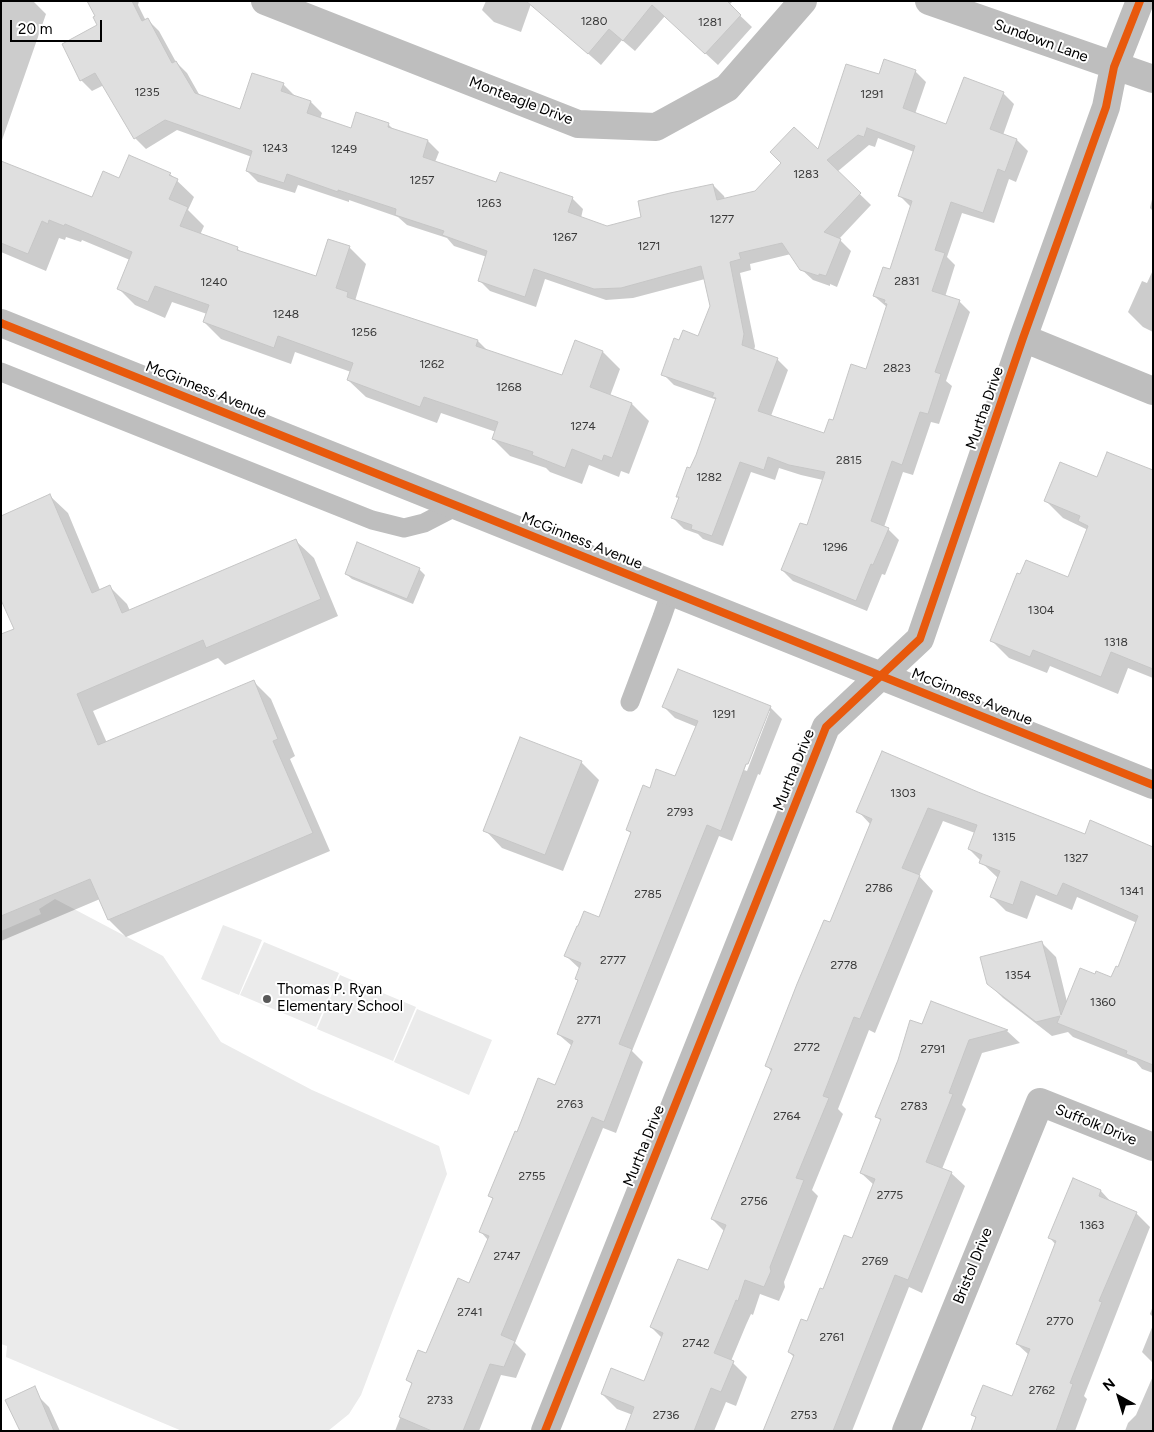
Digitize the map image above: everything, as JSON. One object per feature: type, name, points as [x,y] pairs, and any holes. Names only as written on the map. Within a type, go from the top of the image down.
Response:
[{"type":"street","name":"Monteagle Drive","points":[[265,1],[578,124],[656,127],[727,88],[802,1]]},
{"type":"street","name":"Sundown Lane","points":[[929,1],[1153,80]]},
{"type":"street","name":"Murtha Drive","points":[[546,1431],[826,727],[920,639],[1023,338],[1106,107],[1114,67],[1140,1]]},
{"type":"street","name":"McGinness Avenue","points":[[1,323],[1153,785]]},
{"type":"street","points":[[1023,338],[1153,391]]},
{"type":"street","name":"Suffolk Drive","points":[[1040,1102],[1153,1147]]},
{"type":"street","name":"Bristol Drive","points":[[906,1431],[1040,1102]]},
{"type":"lane","points":[[1,372],[372,520],[404,528],[424,523],[457,506]]},
{"type":"lane","points":[[630,702],[670,591]]},
{"type":"shaded area","points":[[55,899],[163,956],[221,1042],[312,1090],[439,1146],[447,1174],[361,1395],[349,1414],[328,1431],[182,1431],[6,1357],[7,1346],[1,1344],[1,931],[41,914],[39,909]]},
{"type":"shaded area","points":[[223,925],[262,940],[239,995],[201,979]]},
{"type":"shaded area","points":[[264,942],[339,973],[316,1027],[240,995]]},
{"type":"shaded area","points":[[340,975],[416,1007],[393,1061],[317,1029]]},
{"type":"shaded area","points":[[417,1009],[492,1040],[469,1095],[394,1062]]},
{"type":"building","points":[[87,1],[132,1],[142,21],[148,18],[172,63],[176,61],[195,93],[240,109],[252,73],[284,83],[281,91],[311,101],[307,113],[351,128],[356,112],[389,123],[388,127],[428,140],[423,157],[496,182],[500,172],[573,197],[568,212],[607,226],[641,217],[638,201],[670,193],[713,184],[717,200],[755,191],[781,163],[770,152],[794,127],[818,149],[846,64],[879,74],[884,59],[916,70],[903,108],[946,124],[964,77],[1004,92],[990,129],[1017,139],[1005,172],[998,169],[983,213],[951,202],[935,250],[945,253],[932,291],[960,300],[935,372],[941,374],[928,414],[920,412],[902,465],[892,461],[871,521],[889,528],[873,565],[871,564],[856,601],[781,570],[800,523],[807,525],[825,472],[789,465],[768,457],[764,470],[740,462],[712,536],[691,529],[692,525],[671,518],[679,497],[676,497],[687,467],[690,468],[696,455],[716,398],[712,397],[714,393],[661,375],[674,338],[679,340],[683,330],[698,336],[710,306],[701,266],[621,288],[594,289],[534,269],[525,297],[478,281],[487,251],[442,235],[444,231],[395,215],[396,209],[338,190],[338,192],[287,174],[284,183],[246,171],[252,151],[165,120],[134,139],[95,73],[80,81],[62,44],[97,25],[93,17],[95,16]],"holes":[[[867,128],[915,146],[898,196],[912,201],[890,269],[883,267],[873,296],[885,300],[884,303],[887,304],[866,369],[851,364],[833,420],[829,419],[824,433],[758,411],[778,358],[742,345],[744,334],[730,262],[741,259],[739,253],[782,243],[800,270],[819,276],[819,274],[826,276],[841,239],[824,232],[861,193],[827,160],[858,135],[864,137]]]},
{"type":"building","points":[[526,1],[727,1],[741,15],[705,54],[652,5],[623,41],[609,29],[588,54]]},
{"type":"building","points":[[129,155],[171,173],[169,175],[178,179],[169,199],[188,207],[180,226],[238,247],[237,250],[316,276],[328,239],[350,246],[336,288],[348,292],[347,297],[478,340],[476,346],[562,375],[575,340],[603,351],[590,387],[632,403],[612,458],[604,455],[602,461],[572,449],[565,468],[532,455],[533,452],[492,439],[498,422],[424,397],[420,407],[347,380],[353,363],[278,336],[274,348],[203,322],[209,305],[155,286],[148,302],[117,289],[132,252],[65,224],[64,226],[49,220],[48,224],[42,221],[28,254],[1,243],[1,161],[92,197],[103,171],[119,178]]},
{"type":"building","points":[[1107,452],[1153,470],[1153,669],[1111,652],[1101,677],[1033,650],[1030,657],[990,641],[1017,573],[1020,574],[1026,560],[1068,577],[1088,526],[1078,521],[1080,516],[1044,501],[1060,462],[1097,477]]},
{"type":"building","points":[[50,494],[92,593],[110,585],[122,613],[296,539],[321,599],[206,648],[203,640],[77,694],[98,745],[254,680],[278,739],[273,741],[313,833],[108,920],[90,879],[1,916],[1,634],[14,629],[1,600],[1,516]]},
{"type":"building","points":[[357,542],[420,568],[407,599],[345,574]]},
{"type":"building","points":[[678,669],[771,706],[748,764],[746,764],[721,831],[707,825],[619,1044],[632,1049],[604,1122],[592,1117],[501,1335],[515,1341],[504,1367],[490,1364],[463,1431],[432,1431],[399,1417],[412,1383],[406,1380],[418,1350],[426,1353],[458,1278],[469,1283],[489,1236],[479,1232],[493,1198],[488,1196],[515,1131],[517,1132],[538,1078],[555,1085],[573,1041],[557,1034],[578,980],[575,979],[581,963],[564,956],[577,926],[584,911],[599,917],[631,832],[626,830],[643,785],[650,788],[656,769],[675,776],[698,721],[662,707]]},
{"type":"building","points":[[520,737],[582,761],[545,855],[483,831]]},
{"type":"building","points":[[882,751],[978,792],[1085,834],[1090,820],[1153,847],[1153,1065],[1126,1054],[1127,1051],[1057,1023],[1060,1016],[1036,1022],[987,984],[980,957],[1042,941],[1061,1015],[1080,968],[1095,974],[1096,971],[1111,977],[1116,966],[1118,967],[1138,916],[1063,883],[1057,896],[1021,881],[1013,905],[990,897],[1000,871],[979,863],[982,855],[968,849],[977,825],[928,808],[902,868],[920,875],[860,1019],[854,1017],[823,1096],[829,1098],[796,1178],[804,1180],[770,1267],[771,1271],[764,1287],[745,1280],[738,1301],[736,1300],[714,1353],[734,1361],[721,1392],[711,1388],[694,1431],[625,1431],[634,1407],[601,1394],[611,1368],[644,1381],[663,1333],[650,1327],[678,1259],[708,1270],[726,1225],[711,1219],[772,1069],[765,1066],[797,984],[824,920],[830,922],[872,819],[856,812]]},
{"type":"building","points":[[931,1001],[1008,1030],[969,1040],[949,1093],[953,1094],[926,1162],[952,1172],[908,1280],[895,1275],[833,1431],[763,1431],[794,1355],[788,1352],[801,1319],[807,1321],[820,1288],[823,1289],[844,1235],[852,1238],[875,1179],[860,1173],[881,1119],[875,1117],[898,1060],[910,1020],[922,1024]]},
{"type":"building","points":[[1073,1178],[1101,1190],[1099,1196],[1137,1212],[1099,1301],[1102,1302],[1070,1383],[1073,1384],[1056,1431],[971,1431],[976,1417],[971,1415],[983,1385],[1012,1396],[1030,1349],[1016,1344],[1056,1241],[1048,1238]]},
{"type":"building","points":[[35,1386],[54,1431],[20,1431],[5,1400]]},
{"type":"cycle path","points":[[545,1431],[826,727],[920,639],[1023,338],[1106,107],[1114,67],[1140,1]]},
{"type":"cycle path","points":[[1,323],[1153,785]]},
{"type":"place","name":"Thomas P. Ryan Elementary School","points":[[267,999]]}]
